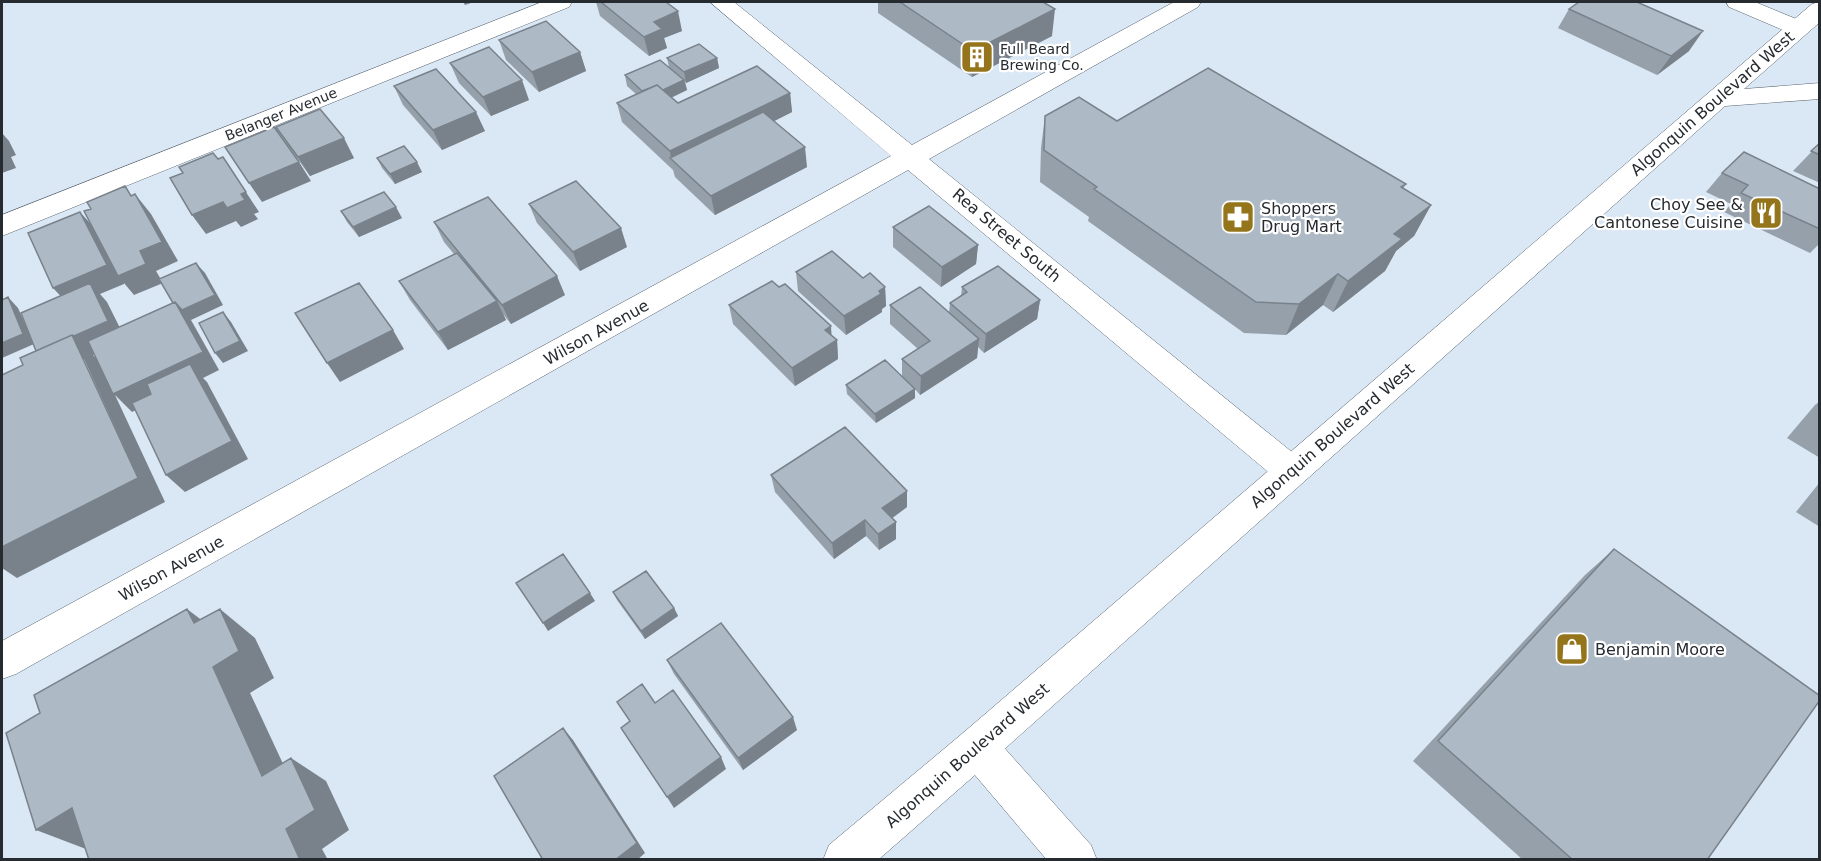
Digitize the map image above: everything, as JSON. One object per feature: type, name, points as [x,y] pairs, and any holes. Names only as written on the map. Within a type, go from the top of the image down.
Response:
[{"type":"street","name":"Belanger Avenue","points":[[2,226],[561,2]]},
{"type":"street","name":"Rea Street South","points":[[721,2],[1291,471]]},
{"type":"street","name":"Wilson Avenue","points":[[2,661],[1190,2]]},
{"type":"street","points":[[1737,2],[1809,32]]},
{"type":"street","name":"Algonquin Boulevard West","points":[[844,860],[977,747],[1716,99],[1809,32],[1820,9]]},
{"type":"street","points":[[1716,99],[1820,91]]},
{"type":"street","points":[[977,747],[1076,860]]},
{"type":"building","points":[[601,2],[666,2],[678,11],[654,22],[662,29],[644,37]]},
{"type":"building","points":[[900,2],[1043,2],[1055,9],[973,51]]},
{"type":"building","points":[[1579,2],[1637,2],[1703,31],[1671,56],[1569,9]]},
{"type":"building","points":[[546,21],[580,52],[532,72],[499,40]]},
{"type":"building","points":[[699,44],[717,58],[684,72],[667,58]]},
{"type":"building","points":[[489,47],[522,80],[483,97],[450,63]]},
{"type":"building","points":[[660,60],[684,80],[663,90],[657,85],[642,91],[625,75]]},
{"type":"building","points":[[757,66],[790,93],[670,151],[617,103],[657,85],[678,103]]},
{"type":"building","name":"Shoppers Drug Mart","points":[[1208,68],[1406,184],[1401,187],[1431,205],[1394,234],[1402,239],[1348,281],[1338,274],[1299,304],[1256,302],[1094,189],[1097,187],[1044,150],[1045,116],[1079,97],[1117,121]]},
{"type":"building","points":[[436,69],[476,112],[433,130],[394,86]]},
{"type":"building","points":[[320,109],[344,138],[298,157],[276,127]]},
{"type":"building","points":[[763,112],[805,147],[711,196],[670,158]]},
{"type":"building","points":[[274,127],[299,162],[249,183],[225,147]]},
{"type":"building","points":[[1820,143],[1820,155],[1811,151]]},
{"type":"building","points":[[404,146],[417,162],[390,174],[377,158]]},
{"type":"building","points":[[1744,152],[1820,189],[1820,229],[1741,193],[1748,185],[1722,173]]},
{"type":"building","points":[[213,153],[218,159],[223,157],[246,192],[241,194],[245,200],[227,208],[223,202],[192,215],[170,178],[183,173],[179,167]]},
{"type":"building","points":[[576,181],[621,228],[573,252],[529,204]]},
{"type":"building","points":[[125,186],[131,196],[135,194],[162,242],[140,251],[146,264],[118,276],[84,211],[91,209],[87,202]]},
{"type":"building","points":[[384,192],[396,207],[353,227],[341,211]]},
{"type":"building","points":[[488,197],[557,276],[502,305],[434,222]]},
{"type":"building","points":[[929,206],[978,245],[942,267],[893,227]]},
{"type":"building","points":[[80,212],[107,265],[53,288],[28,233]]},
{"type":"building","points":[[832,251],[863,278],[870,273],[885,287],[879,291],[881,294],[844,316],[796,272]]},
{"type":"building","points":[[457,253],[497,301],[438,332],[399,281]]},
{"type":"building","points":[[196,263],[215,295],[182,310],[175,302],[173,303],[159,279]]},
{"type":"building","points":[[998,266],[1040,300],[986,334],[950,303],[967,292],[962,287]]},
{"type":"building","points":[[772,281],[779,287],[785,284],[831,326],[825,330],[837,340],[792,368],[729,305]]},
{"type":"building","points":[[90,283],[108,321],[36,351],[21,313]]},
{"type":"building","points":[[359,283],[393,330],[327,363],[295,313]]},
{"type":"building","points":[[920,287],[979,339],[921,376],[902,359],[930,341],[890,305]]},
{"type":"building","points":[[8,297],[23,334],[2,343],[2,300]]},
{"type":"building","points":[[175,302],[203,352],[113,394],[88,341]]},
{"type":"building","points":[[223,312],[240,341],[215,353],[199,323]]},
{"type":"building","points":[[72,335],[138,478],[2,547],[2,375],[23,365],[20,358]]},
{"type":"building","points":[[885,360],[915,389],[875,414],[846,385]]},
{"type":"building","points":[[190,364],[232,441],[166,475],[132,403],[151,394],[147,384]]},
{"type":"building","points":[[845,427],[907,491],[882,508],[896,522],[878,534],[865,520],[832,543],[771,475]]},
{"type":"building","points":[[1614,549],[1820,696],[1820,700],[1707,860],[1573,860],[1438,741]]},
{"type":"building","points":[[563,554],[590,593],[543,623],[516,583]]},
{"type":"building","points":[[646,571],[674,608],[641,631],[613,592]]},
{"type":"building","points":[[187,609],[194,623],[220,609],[239,651],[213,667],[262,776],[291,758],[315,810],[286,829],[300,860],[89,860],[72,808],[36,830],[6,733],[40,713],[34,695]]},
{"type":"building","points":[[721,623],[793,717],[738,758],[667,660]]},
{"type":"building","points":[[642,684],[655,703],[673,690],[721,757],[667,797],[621,728],[630,721],[617,702]]},
{"type":"building","points":[[563,728],[637,843],[615,860],[543,860],[494,776]]},
{"type":"place","name":"Full Beard Brewing Co.","points":[[977,57]]},
{"type":"place","name":"Choy See & Cantonese Cuisine","points":[[1766,213]]},
{"type":"place","name":"Shoppers Drug Mart","points":[[1238,217]]},
{"type":"place","name":"Benjamin Moore","points":[[1572,649]]}]
